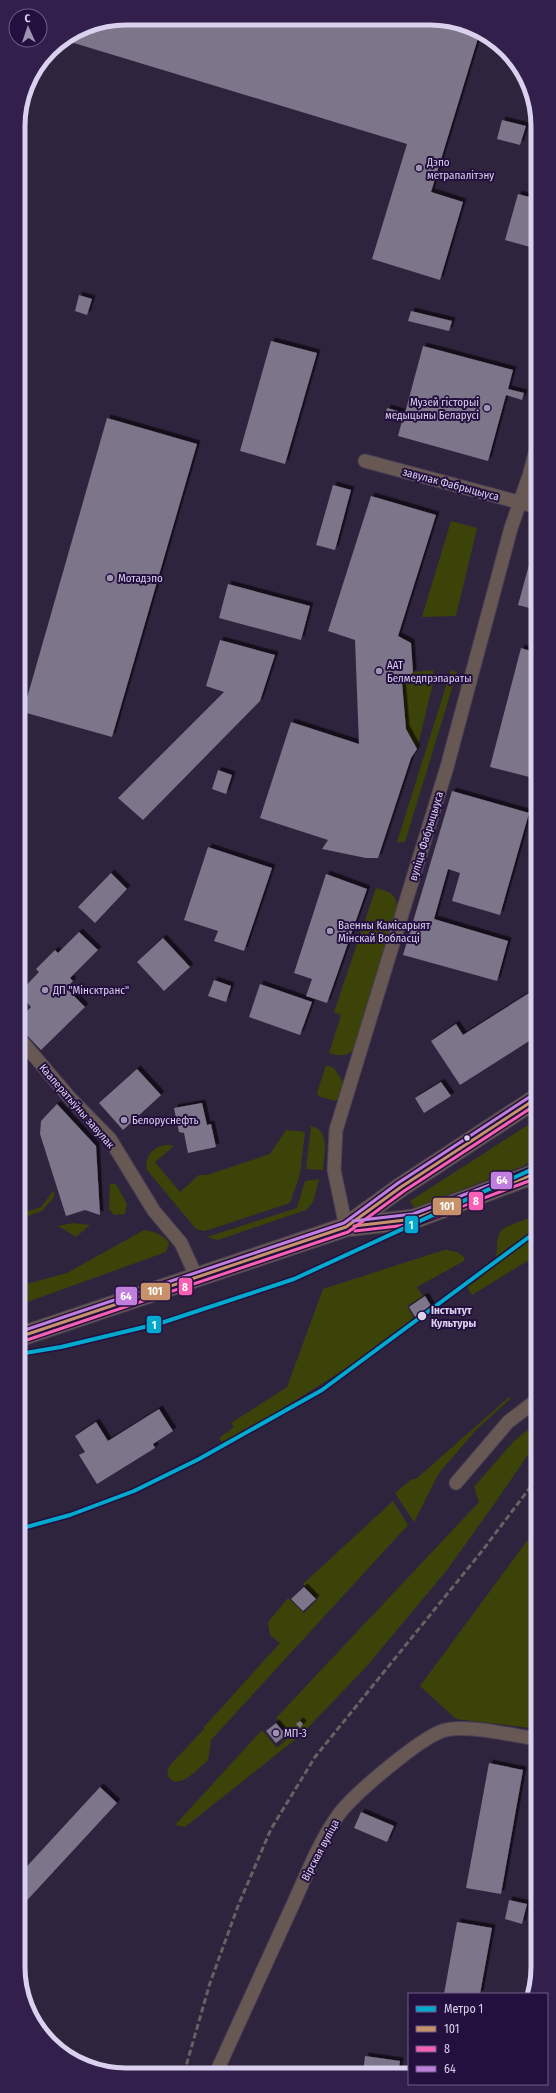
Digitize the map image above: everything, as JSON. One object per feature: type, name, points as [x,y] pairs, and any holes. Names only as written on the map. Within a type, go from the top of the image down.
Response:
[{"type":"main road","points":[[346,1227],[401,1187],[531,1102]]},
{"type":"main road","points":[[25,1335],[196,1276],[346,1227],[414,1219],[531,1176]]},
{"type":"street","name":"завулак Фабрыцыуса","points":[[365,461],[531,506]]},
{"type":"street","name":"вуліца Фабрыцыуса","points":[[346,1227],[334,1170],[336,1130],[447,767],[511,528],[531,466]]},
{"type":"street","name":"Кааператыўны завулак","points":[[25,1045],[70,1098],[110,1139],[154,1211],[181,1243],[196,1276]]},
{"type":"street","points":[[456,1483],[508,1422],[531,1404]]},
{"type":"street","name":"Вірская вуліца","points":[[218,2068],[317,1853],[340,1814],[355,1797],[426,1739],[443,1731],[469,1729],[531,1738]]},
{"type":"green space","points":[[451,521],[477,528],[456,616],[422,617]]},
{"type":"green space","points":[[433,670],[434,679],[417,749],[406,729],[402,683],[413,672]]},
{"type":"green space","points":[[451,670],[457,672],[405,842],[397,842]]},
{"type":"green space","points":[[376,888],[393,895],[398,912],[354,1050],[345,1055],[332,1054],[329,1053],[341,1015],[334,1012]]},
{"type":"green space","points":[[326,1065],[334,1068],[343,1082],[338,1099],[335,1101],[318,1096],[317,1093]]},
{"type":"green space","points":[[531,1123],[531,1161],[523,1166],[414,1208],[410,1201]]},
{"type":"green space","points":[[311,1126],[317,1128],[324,1138],[325,1151],[323,1170],[306,1169]]},
{"type":"green space","points":[[286,1130],[305,1132],[300,1174],[290,1203],[205,1231],[196,1229],[147,1170],[147,1159],[153,1150],[163,1145],[174,1146],[155,1162],[180,1192],[199,1175],[207,1175],[270,1154]]},
{"type":"green space","points":[[319,1179],[313,1202],[306,1210],[218,1240],[207,1237],[297,1208],[305,1181]]},
{"type":"green space","points":[[110,1184],[116,1184],[127,1204],[125,1214],[114,1215],[109,1209]]},
{"type":"green space","points":[[54,1190],[54,1197],[42,1211],[25,1217],[25,1212],[41,1207]]},
{"type":"green space","points":[[531,1217],[531,1259],[472,1295],[467,1287],[481,1278],[491,1266],[496,1256],[500,1232],[510,1225]]},
{"type":"green space","points":[[73,1223],[90,1225],[76,1237],[58,1226]]},
{"type":"green space","points":[[144,1230],[164,1237],[169,1243],[166,1252],[25,1303],[25,1284],[67,1273]]},
{"type":"green space","points":[[444,1250],[459,1254],[464,1257],[464,1261],[417,1287],[423,1296],[407,1306],[417,1324],[224,1445],[219,1438],[234,1427],[231,1423],[287,1387],[323,1289]]},
{"type":"green space","points":[[509,1397],[511,1398],[476,1430],[439,1473],[414,1522],[395,1493],[412,1479],[416,1479]]},
{"type":"green space","points":[[531,1427],[531,1450],[495,1503],[447,1570],[366,1667],[301,1735],[185,1827],[175,1825],[262,1730],[277,1748],[291,1735],[276,1718],[479,1502],[474,1487],[514,1441]]},
{"type":"green space","points":[[393,1501],[408,1525],[211,1740],[208,1760],[185,1779],[174,1781],[170,1779],[167,1773],[171,1764],[280,1643],[270,1635],[268,1622],[288,1598],[304,1613],[318,1599],[303,1584]]},
{"type":"green space","points":[[531,1535],[531,1728],[456,1719],[420,1686]]},
{"type":"building","name":"Дэпо метрапалітэну","points":[[120,25],[436,25],[456,28],[478,38],[431,192],[463,202],[440,280],[372,259],[407,144],[70,42],[100,28]]},
{"type":"building","points":[[502,120],[526,126],[520,145],[497,139]]},
{"type":"building","points":[[518,194],[531,197],[531,247],[505,240]]},
{"type":"building","points":[[79,295],[92,299],[87,315],[75,311]]},
{"type":"building","points":[[411,311],[452,321],[449,331],[408,321]]},
{"type":"building","points":[[271,341],[317,353],[285,464],[240,451]]},
{"type":"building","points":[[423,346],[513,370],[508,389],[524,393],[522,400],[506,395],[488,461],[398,436],[402,421],[385,417],[387,408],[405,413]]},
{"type":"building","name":"Мотадэпо","points":[[107,418],[197,444],[112,737],[25,713],[25,705]]},
{"type":"building","points":[[333,485],[351,490],[335,550],[316,545]]},
{"type":"building","points":[[371,496],[436,515],[398,636],[411,643],[413,672],[402,683],[406,729],[417,749],[411,758],[378,858],[366,858],[322,849],[328,840],[260,818],[291,722],[359,744],[355,640],[328,631]]},
{"type":"building","points":[[531,558],[531,608],[518,605]]},
{"type":"building","points":[[228,584],[310,606],[301,640],[219,618]]},
{"type":"building","points":[[220,640],[275,655],[260,701],[143,820],[118,798],[224,692],[206,686]]},
{"type":"building","points":[[521,648],[531,651],[531,777],[490,767]]},
{"type":"building","points":[[218,770],[232,775],[226,794],[212,789]]},
{"type":"building","points":[[452,791],[529,813],[500,915],[452,901],[460,873],[448,869],[434,919],[508,941],[497,981],[403,955]]},
{"type":"building","points":[[208,847],[272,868],[244,951],[214,941],[218,931],[184,920]]},
{"type":"building","points":[[111,873],[127,889],[95,923],[78,907]]},
{"type":"building","name":"Ваенны Камісарыят Мінскай Вобласці","points":[[326,874],[367,889],[327,1003],[306,996],[312,979],[294,973]]},
{"type":"building","name":"ДП \"Мінсктранс\"","points":[[79,932],[98,950],[70,978],[73,981],[66,988],[85,1007],[41,1050],[25,1033],[25,1013],[31,1007],[25,1000],[25,987],[39,972],[36,969],[55,950],[58,953]]},
{"type":"building","points":[[163,938],[190,967],[164,991],[137,962]]},
{"type":"building","points":[[214,980],[231,986],[226,1002],[208,996]]},
{"type":"building","points":[[260,984],[312,1002],[300,1035],[249,1017]]},
{"type":"building","points":[[531,992],[531,1040],[460,1085],[431,1041],[456,1024],[463,1035]]},
{"type":"building","points":[[137,1069],[161,1095],[123,1130],[99,1103]]},
{"type":"building","points":[[441,1082],[451,1096],[424,1113],[415,1098]]},
{"type":"building","points":[[202,1103],[207,1125],[211,1124],[216,1147],[188,1153],[184,1133],[179,1132],[174,1108]]},
{"type":"building","points":[[57,1104],[96,1146],[100,1215],[85,1210],[66,1216],[40,1134],[41,1121]]},
{"type":"building","points":[[425,1296],[433,1309],[417,1320],[409,1307]]},
{"type":"building","points":[[159,1409],[173,1431],[153,1444],[155,1448],[97,1484],[79,1455],[85,1452],[75,1436],[96,1422],[108,1441]]},
{"type":"building","points":[[304,1587],[316,1599],[303,1611],[291,1599]]},
{"type":"building","points":[[300,1721],[303,1724],[300,1728],[296,1724]]},
{"type":"building","name":"МП-3","points":[[276,1723],[286,1735],[276,1743],[266,1731]]},
{"type":"building","points":[[489,1763],[523,1770],[501,1894],[466,1888]]},
{"type":"building","points":[[100,1787],[117,1803],[25,1903],[25,1868]]},
{"type":"building","points":[[361,1812],[394,1826],[387,1842],[354,1828]]},
{"type":"building","points":[[509,1900],[527,1904],[522,1924],[505,1919]]},
{"type":"building","points":[[457,1922],[492,1928],[480,1993],[444,1993]]},
{"type":"building","points":[[365,2056],[400,2061],[399,2068],[364,2068]]},
{"type":"railway","points":[[185,2068],[210,1983],[238,1906],[271,1829],[315,1757],[482,1551],[531,1486]]},
{"type":"metro line","name":"1","points":[[25,1353],[61,1347],[161,1323],[294,1279],[531,1170]]},
{"type":"metro line","name":"1","points":[[25,1527],[70,1515],[134,1491],[199,1459],[322,1390],[531,1235]]},
{"type":"transit line","name":"64","points":[[25,1330],[344,1223],[398,1183],[531,1096]]},
{"type":"transit line","name":"101","points":[[25,1335],[346,1227],[401,1187],[531,1102]]},
{"type":"transit line","name":"8","points":[[25,1341],[348,1232],[404,1191],[531,1108]]},
{"type":"transit line","name":"64","points":[[353,1221],[413,1214],[531,1170]]},
{"type":"transit line","name":"101","points":[[354,1226],[414,1219],[531,1175]]},
{"type":"transit line","name":"8","points":[[355,1231],[415,1224],[531,1180]]},
{"type":"place","name":"Дэпо метрапалітэну","points":[[419,168]]},
{"type":"place","name":"Музей гісторыі медыцыны Беларусі","points":[[487,408]]},
{"type":"place","name":"Мотадэпо","points":[[110,578]]},
{"type":"place","name":"ААТ Белмедпрэпараты","points":[[379,671]]},
{"type":"place","name":"Ваенны Камісарыят Мінскай Вобласці","points":[[330,931]]},
{"type":"place","name":"ДП \"Мінсктранс\"","points":[[45,990]]},
{"type":"place","name":"Белоруснефть","points":[[124,1120]]},
{"type":"place","name":"Інстытут Культуры","points":[[422,1316]]},
{"type":"place","name":"МП-3","points":[[276,1733]]}]
